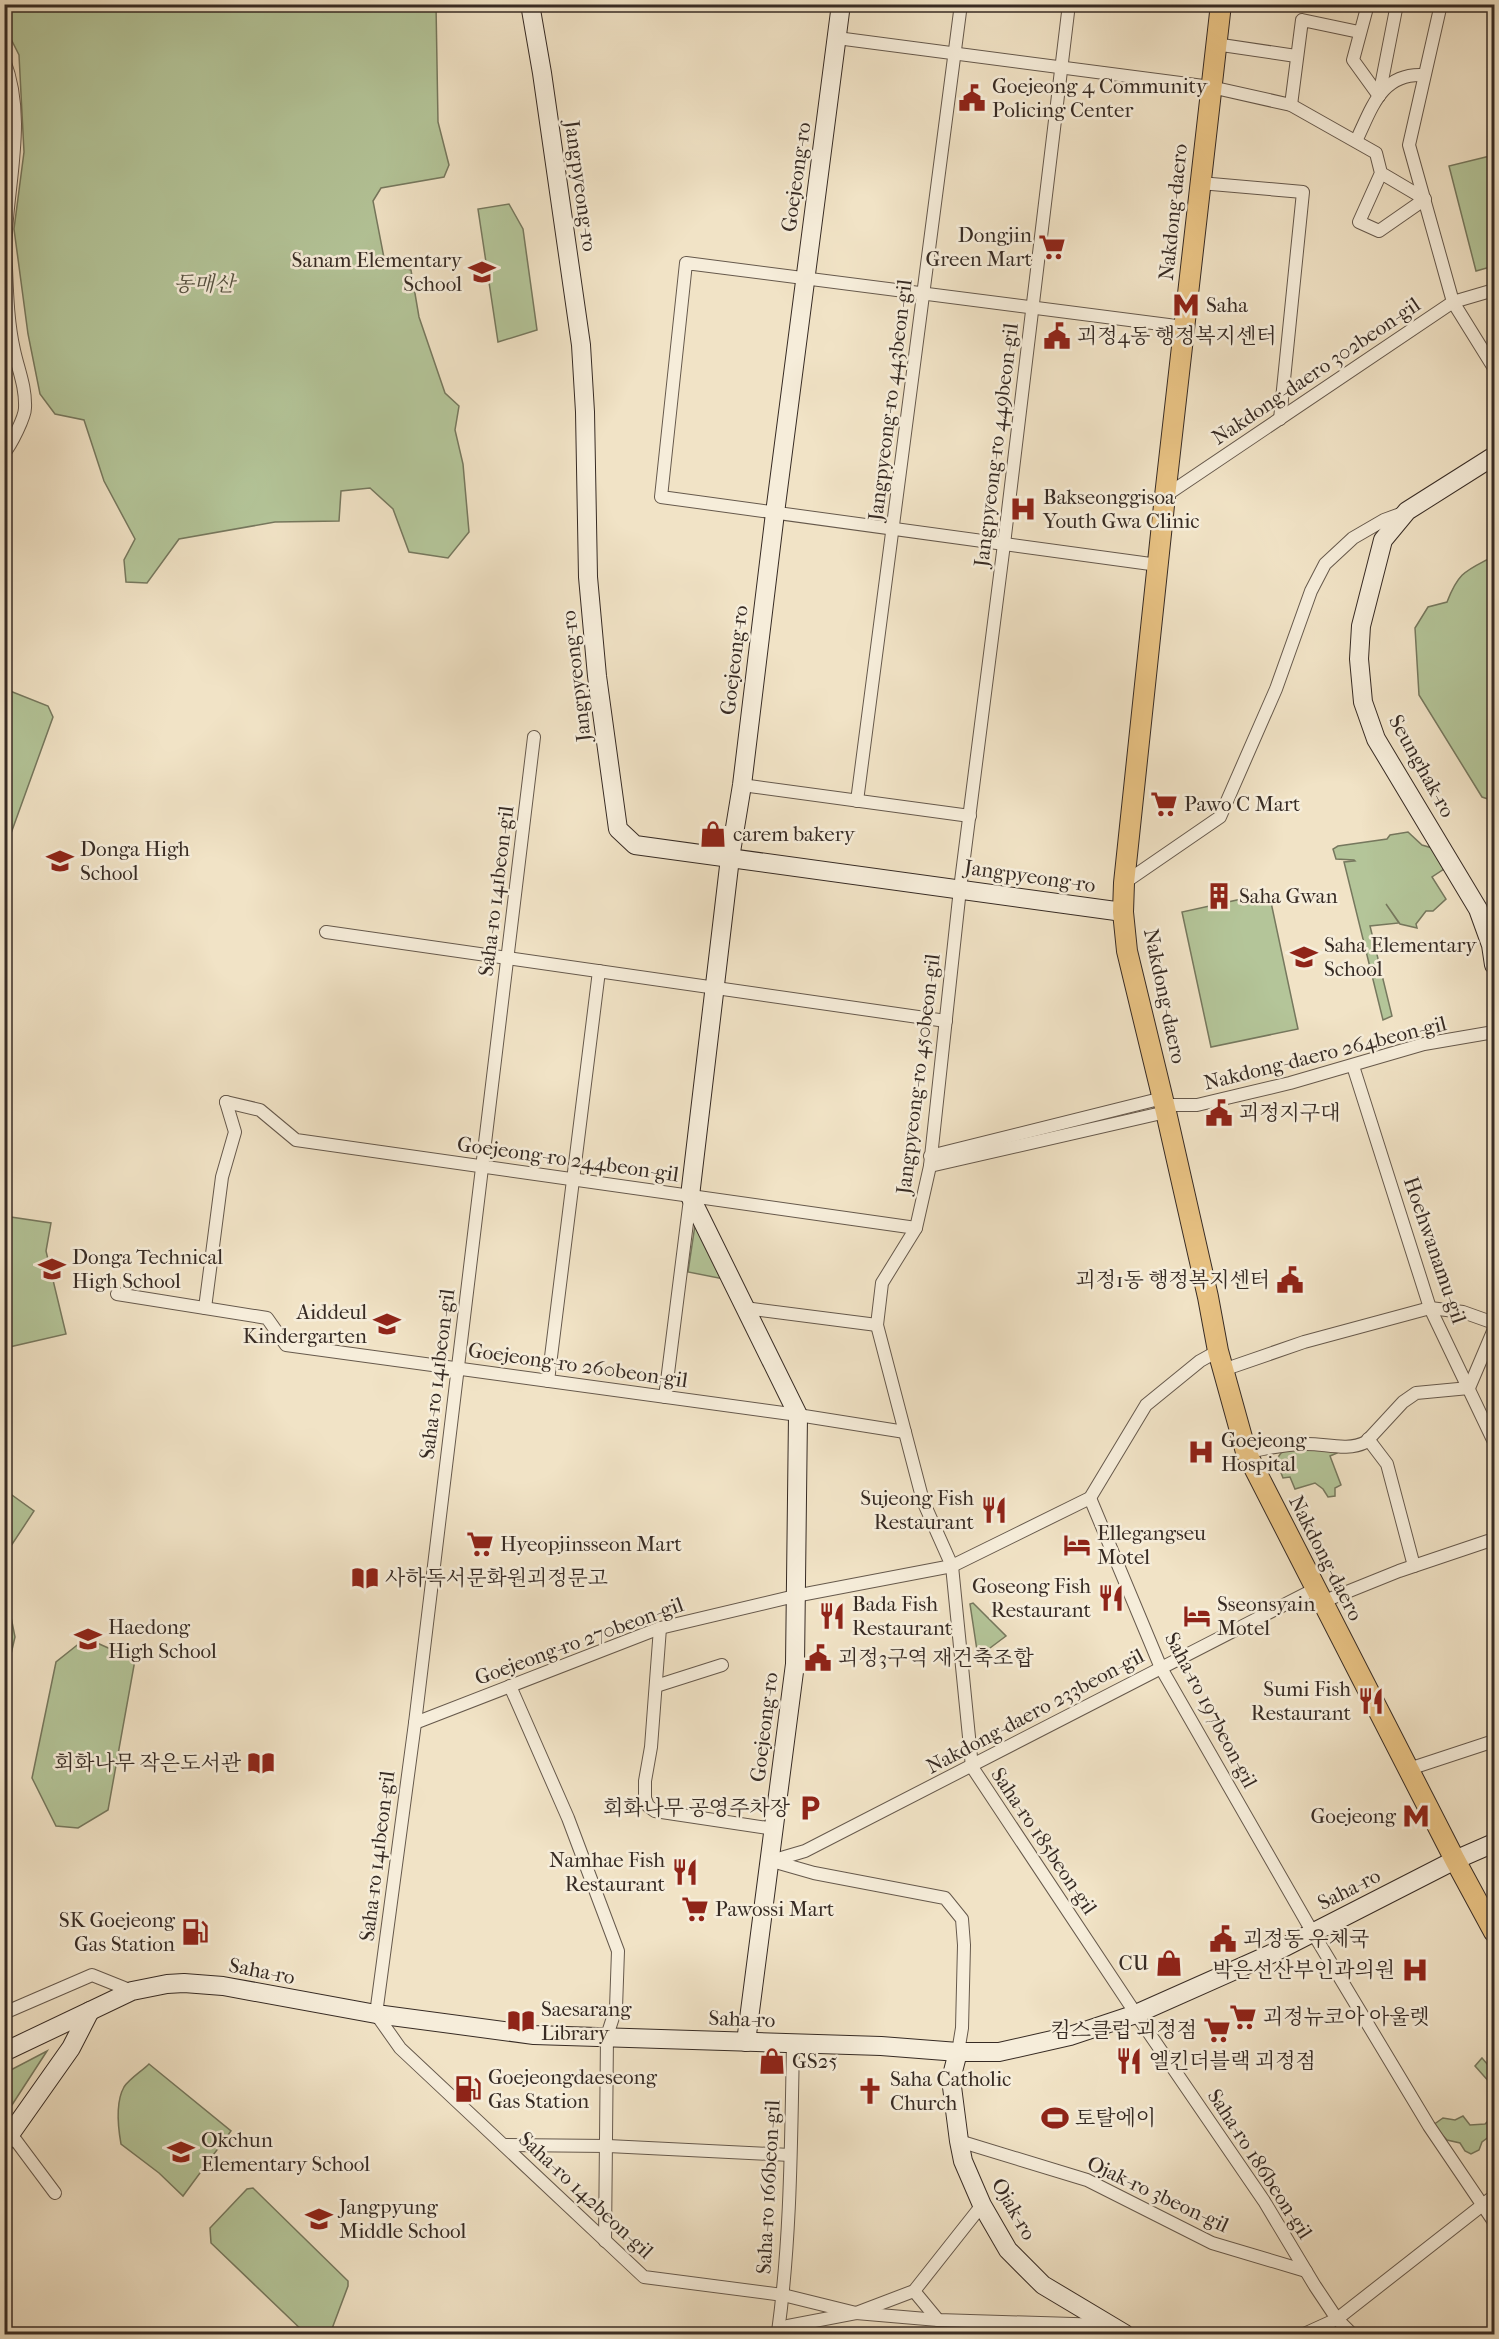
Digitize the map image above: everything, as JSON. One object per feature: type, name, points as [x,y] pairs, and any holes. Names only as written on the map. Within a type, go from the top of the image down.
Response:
[{"type":"main road","name":"Jangpyeong-ro","points":[[530,4],[581,345],[585,412],[588,578],[597,676],[618,829],[635,845],[1124,912]]},
{"type":"main road","name":"Goejeong-ro","points":[[746,2042],[795,1664],[798,1415],[690,1196],[730,858],[742,785],[841,4]]},
{"type":"main road","name":"Nakdong-daero","points":[[1221,4],[1124,883],[1127,951],[1165,1105],[1221,1361],[1246,1452],[1318,1596],[1494,1932]]},
{"type":"main road","name":"Seunghak-ro","points":[[1494,456],[1407,511],[1383,540],[1361,626],[1359,659],[1363,702],[1376,739],[1478,909],[1491,945],[1494,965]]},
{"type":"main road","name":"Saha-ro","points":[[4,2052],[132,1991],[167,1984],[200,1984],[376,2014],[534,2035],[999,2052],[1070,2036],[1136,2014],[1313,1933],[1455,1860],[1494,1843]]},
{"type":"main road","points":[[8,2138],[71,2048],[90,2011]]},
{"type":"main road","name":"Ojak-ro","points":[[958,2052],[951,2079],[963,2161],[982,2205],[1008,2250],[1043,2285],[1125,2334]]},
{"type":"main road","points":[[4,2116],[8,2138]]},
{"type":"street","name":"Jangpyeong-ro 443beon-gil","points":[[857,801],[960,4]]},
{"type":"street","name":"Jangpyeong-ro 449beon-gil","points":[[960,889],[1063,69],[1069,4]]},
{"type":"street","points":[[1368,4],[1353,60],[1379,96]]},
{"type":"street","points":[[1356,141],[1379,96],[1397,4]]},
{"type":"street","points":[[1441,4],[1423,75],[1409,145],[1453,302],[1494,368]]},
{"type":"street","points":[[1291,105],[1302,20],[1359,32]]},
{"type":"street","points":[[837,38],[1211,87],[1291,105],[1376,153],[1381,173],[1359,222],[1379,231],[1425,199]]},
{"type":"street","points":[[1215,44],[1296,56]]},
{"type":"street","points":[[4,60],[11,77],[16,131],[7,213],[6,267],[14,350],[22,377],[26,410],[4,453]]},
{"type":"street","points":[[1379,96],[1395,80],[1407,74],[1423,75]]},
{"type":"street","points":[[1381,173],[1425,199]]},
{"type":"street","points":[[1200,183],[1303,192],[1280,419]]},
{"type":"street","points":[[1158,565],[661,497],[687,263],[1184,327]]},
{"type":"street","name":"Nakdong-daero 302beon-gil","points":[[1165,496],[1453,302],[1494,290]]},
{"type":"street","points":[[1124,883],[1220,817],[1276,689],[1311,591],[1325,564],[1353,538],[1384,520],[1407,511]]},
{"type":"street","name":"Saha-ro 141beon-gil","points":[[376,2014],[415,1723],[534,738]]},
{"type":"street","points":[[742,785],[970,816]]},
{"type":"street","name":"Jangpyeong-ro 450beon-gil","points":[[952,1566],[923,1501],[877,1325],[882,1283],[916,1228],[930,1161],[960,889]]},
{"type":"street","points":[[326,932],[946,1021]]},
{"type":"street","points":[[548,1381],[599,971]]},
{"type":"street","name":"Nakdong-daero 264beon-gil","points":[[930,1161],[1165,1105],[1197,1105],[1353,1065],[1424,1044],[1494,1032]]},
{"type":"street","name":"Hoehwanamu-gil","points":[[1353,1065],[1430,1308],[1494,1442]]},
{"type":"street","name":"Goejeong-ro 244beon-gil","points":[[205,1308],[222,1177],[235,1132],[226,1102],[260,1110],[296,1140],[916,1228]]},
{"type":"street","points":[[665,1397],[690,1196]]},
{"type":"street","name":"Goejeong-ro 260beon-gil","points":[[117,1294],[267,1318],[286,1346],[798,1415]]},
{"type":"street","points":[[745,1308],[877,1325]]},
{"type":"street","points":[[1090,1498],[1146,1405],[1200,1361],[1221,1361],[1304,1342],[1430,1308],[1463,1312],[1494,1323]]},
{"type":"street","points":[[1246,1452],[1303,1444],[1340,1447],[1358,1445],[1368,1439],[1403,1401],[1416,1393],[1469,1388],[1494,1329]]},
{"type":"street","points":[[798,1415],[905,1432]]},
{"type":"street","points":[[1368,1439],[1387,1464],[1414,1566]]},
{"type":"street","name":"Goejeong-ro 270beon-gil","points":[[415,1723],[660,1628],[795,1596],[952,1566],[1090,1498]]},
{"type":"street","name":"Saha-ro 197beon-gil","points":[[1090,1498],[1161,1668],[1313,1933],[1429,2126],[1494,2222]]},
{"type":"street","name":"Nakdong-daero 233beon-gil","points":[[771,1861],[805,1851],[1161,1668],[1318,1596],[1494,1539]]},
{"type":"street","name":"Saha-ro 185beon-gil","points":[[952,1566],[972,1767],[1136,2014]]},
{"type":"street","points":[[660,1628],[651,1747],[645,1781],[645,1798],[648,1806],[655,1811],[774,1829]]},
{"type":"street","points":[[656,1686],[722,1665]]},
{"type":"street","points":[[510,1686],[568,1818],[618,1951],[616,2008],[607,2036],[608,2146],[605,2241]]},
{"type":"street","points":[[1409,1770],[1494,1741]]},
{"type":"street","points":[[771,1861],[814,1873],[945,1898],[962,1919],[964,1945],[962,2028],[958,2052]]},
{"type":"street","points":[[4,2013],[92,1975],[132,1991]]},
{"type":"street","name":"Saha-ro 142beon-gil","points":[[376,2014],[400,2048],[644,2277],[783,2295],[856,2313]]},
{"type":"street","name":"Saha-ro 186beon-gil","points":[[1136,2014],[1264,2201],[1337,2319],[1352,2334]]},
{"type":"street","name":"Saha-ro 166beon-gil","points":[[776,2333],[783,2295],[793,2044]]},
{"type":"street","points":[[8,2138],[55,2193]]},
{"type":"street","name":"Ojak-ro 3beon-gil","points":[[959,2141],[1087,2180],[1212,2243],[1306,2271]]},
{"type":"street","points":[[504,2145],[608,2146],[790,2155]]},
{"type":"street","points":[[1304,2334],[1337,2319],[1494,2196]]},
{"type":"street","points":[[776,2333],[788,2326],[856,2313],[914,2292],[982,2205]]},
{"type":"street","points":[[914,2292],[938,2320]]},
{"type":"street","points":[[856,2313],[938,2320],[1108,2325]]},
{"type":"green space","name":"동매산","points":[[5,4],[436,5],[438,122],[449,165],[444,177],[381,188],[373,201],[385,263],[411,270],[419,317],[445,393],[459,406],[455,430],[463,464],[469,532],[448,558],[409,552],[393,509],[370,488],[341,491],[339,521],[275,522],[179,539],[147,583],[126,582],[124,560],[135,539],[104,481],[84,420],[55,414],[40,394],[28,334],[14,229],[24,152],[19,55],[5,27]]},
{"type":"green space","points":[[1494,155],[1494,266],[1476,271],[1449,166]]},
{"type":"green space","points":[[509,204],[523,229],[537,330],[498,342],[478,209]]},
{"type":"green space","points":[[1494,556],[1494,801],[1482,797],[1419,695],[1415,628],[1428,607],[1447,602],[1455,584],[1464,573]]},
{"type":"green space","points":[[5,689],[48,706],[53,717],[5,850]]},
{"type":"green space","points":[[1408,832],[1422,845],[1432,848],[1444,869],[1432,877],[1446,899],[1433,911],[1426,911],[1416,924],[1417,928],[1400,924],[1386,904],[1399,923],[1370,926],[1392,1016],[1383,1020],[1344,862],[1355,861],[1336,859],[1333,849],[1338,846],[1387,839],[1390,835]]},
{"type":"green space","points":[[1269,893],[1298,1029],[1211,1047],[1182,912]]},
{"type":"green space","points":[[698,1205],[734,1281],[688,1272]]},
{"type":"green space","points":[[4,1216],[51,1223],[46,1251],[66,1334],[5,1348]]},
{"type":"green space","points":[[1291,1448],[1336,1450],[1337,1453],[1330,1456],[1341,1485],[1335,1488],[1335,1496],[1328,1497],[1315,1483],[1295,1489],[1290,1477],[1283,1478],[1276,1460],[1281,1453]]},
{"type":"green space","points":[[5,1490],[34,1511],[5,1555]]},
{"type":"green space","points":[[4,1582],[15,1637],[5,1680],[4,1680]]},
{"type":"green space","points":[[973,1603],[1006,1636],[978,1657],[970,1604]]},
{"type":"green space","points":[[86,1638],[135,1660],[108,1810],[78,1828],[56,1826],[32,1778],[56,1662]]},
{"type":"green space","points":[[47,2051],[10,2108],[5,2094],[5,2073]]},
{"type":"green space","points":[[1482,2058],[1494,2072],[1494,2096],[1488,2088],[1491,2084],[1475,2066]]},
{"type":"green space","points":[[149,2064],[231,2131],[183,2196],[159,2173],[121,2144],[118,2115],[121,2093],[129,2081]]},
{"type":"green space","points":[[1494,2115],[1494,2140],[1490,2136],[1482,2142],[1479,2150],[1471,2154],[1465,2151],[1460,2143],[1447,2140],[1433,2125],[1443,2118],[1455,2120],[1463,2116],[1470,2125],[1485,2124]]},
{"type":"green space","points":[[253,2188],[348,2281],[330,2334],[306,2334],[211,2243],[210,2228],[247,2189]]},
{"type":"place","name":"Goejeong 4 Community Policing Center","points":[[972,98]]},
{"type":"place","name":"Dongjin Green Mart","points":[[1052,247]]},
{"type":"place","name":"Sanam Elementary School","points":[[482,272]]},
{"type":"place","name":"Saha","points":[[1186,305]]},
{"type":"place","name":"괴정4동 행정복지센터","points":[[1057,336]]},
{"type":"place","name":"Bakseonggisoa Youth Gwa Clinic","points":[[1023,509]]},
{"type":"place","name":"Pawo C Mart","points":[[1164,804]]},
{"type":"place","name":"carem bakery","points":[[713,834]]},
{"type":"place","name":"Donga High School","points":[[60,861]]},
{"type":"place","name":"Saha Gwan","points":[[1219,896]]},
{"type":"place","name":"Saha Elementary School","points":[[1304,957]]},
{"type":"place","name":"괴정지구대","points":[[1219,1113]]},
{"type":"place","name":"Donga Technical High School","points":[[52,1269]]},
{"type":"place","name":"괴정1동 행정복지센터","points":[[1290,1280]]},
{"type":"place","name":"Aiddeul Kindergarten","points":[[387,1324]]},
{"type":"place","name":"Goejeong Hospital","points":[[1201,1452]]},
{"type":"place","name":"Sujeong Fish Restaurant","points":[[994,1510]]},
{"type":"place","name":"Hyeopjinsseon Mart","points":[[480,1544]]},
{"type":"place","name":"Ellegangseu Motel","points":[[1077,1545]]},
{"type":"place","name":"사하독서문화원괴정문고","points":[[365,1578]]},
{"type":"place","name":"Goseong Fish Restaurant","points":[[1111,1598]]},
{"type":"place","name":"Bada Fish Restaurant","points":[[832,1616]]},
{"type":"place","name":"Sseonsyain Motel","points":[[1197,1616]]},
{"type":"place","name":"Haedong High School","points":[[88,1639]]},
{"type":"place","name":"괴정3구역 재건축조합","points":[[818,1658]]},
{"type":"place","name":"Sumi Fish Restaurant","points":[[1371,1701]]},
{"type":"place","name":"회화나무 작은도서관","points":[[261,1763]]},
{"type":"place","name":"회화나무 공영주차장","points":[[810,1808]]},
{"type":"place","name":"Goejeong","points":[[1416,1816]]},
{"type":"place","name":"Namhae Fish Restaurant","points":[[685,1872]]},
{"type":"place","name":"Pawossi Mart","points":[[695,1909]]},
{"type":"place","name":"SK Goejeong Gas Station","points":[[195,1932]]},
{"type":"place","name":"괴정동 우체국","points":[[1223,1939]]},
{"type":"place","name":"CU","points":[[1169,1963]]},
{"type":"place","name":"박은선산부인과의원","points":[[1415,1970]]},
{"type":"place","name":"괴정뉴코아 아울렛","points":[[1243,2017]]},
{"type":"place","name":"Saesarang Library","points":[[521,2021]]},
{"type":"place","name":"킴스클럽 괴정점","points":[[1217,2030]]},
{"type":"place","name":"GS25","points":[[772,2061]]},
{"type":"place","name":"엘킨더블랙 괴정점","points":[[1129,2061]]},
{"type":"place","name":"Goejeongdaeseong Gas Station","points":[[468,2089]]},
{"type":"place","name":"Saha Catholic Church","points":[[870,2091]]},
{"type":"place","name":"토탈에이","points":[[1055,2118]]},
{"type":"place","name":"Okchun Elementary School","points":[[181,2152]]},
{"type":"place","name":"Jangpyung Middle School","points":[[319,2219]]}]
